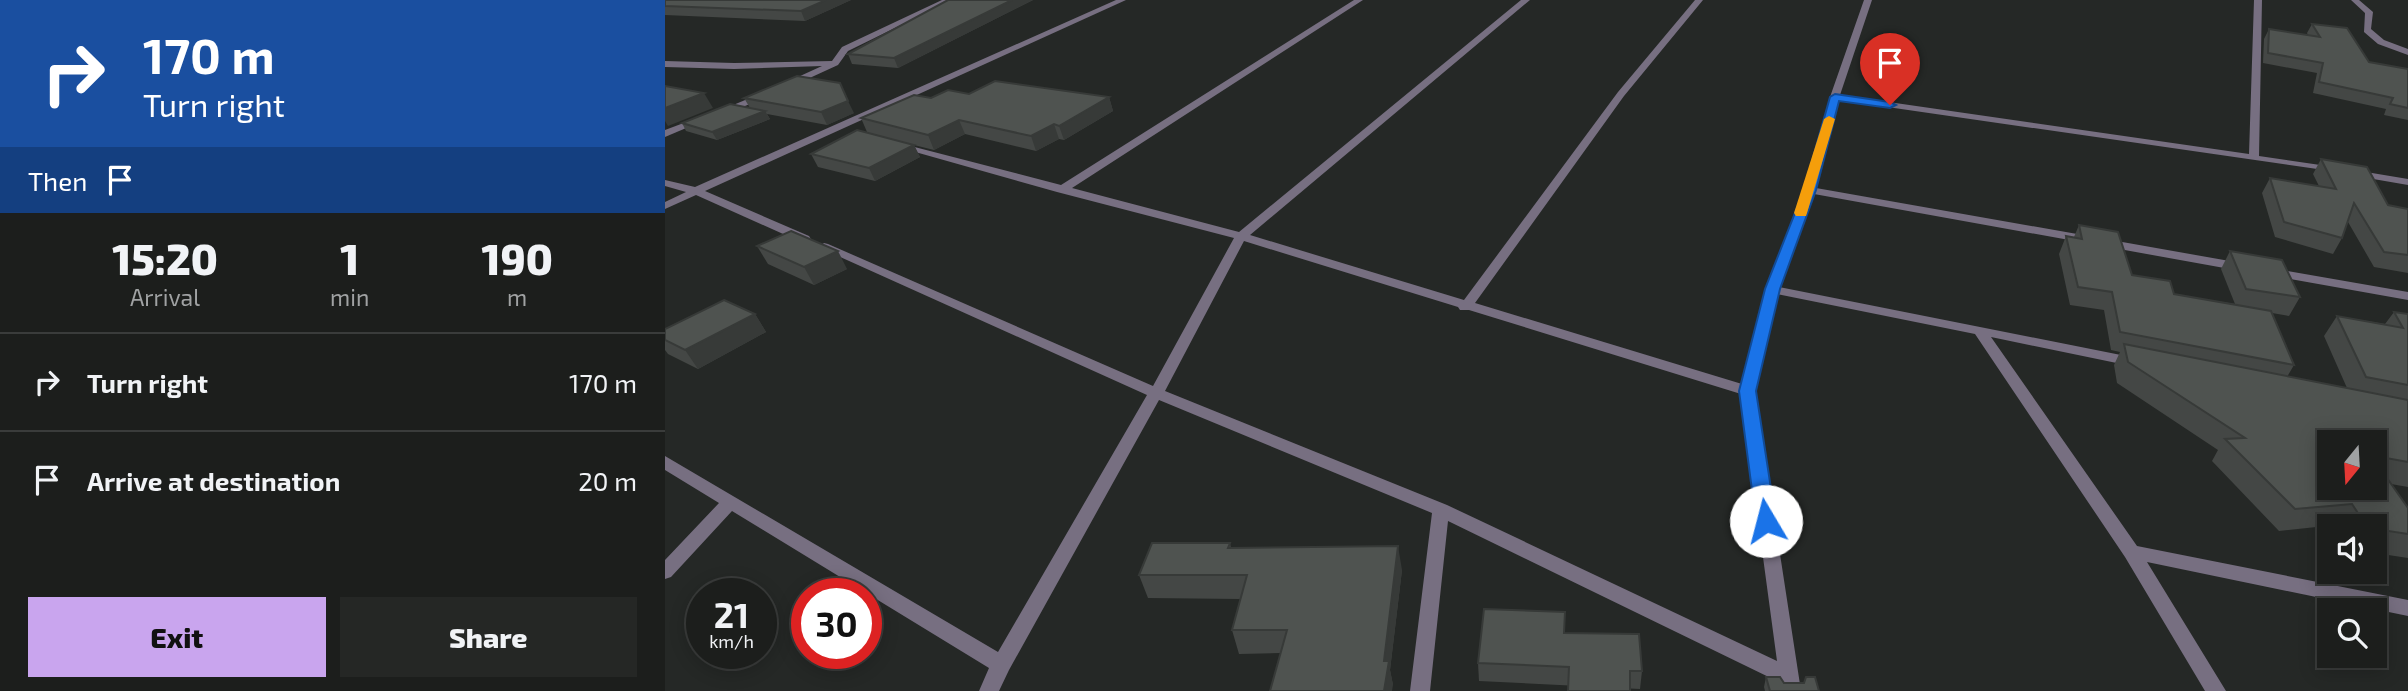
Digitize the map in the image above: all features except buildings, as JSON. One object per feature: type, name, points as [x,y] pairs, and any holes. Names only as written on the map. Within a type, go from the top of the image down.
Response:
[{"type":"street","points":[[782,88],[835,63],[845,49],[948,0]]},
{"type":"street","points":[[665,206],[843,131],[1122,0]]},
{"type":"street","points":[[1061,190],[1359,0]]},
{"type":"street","points":[[989,691],[1241,236],[1526,0]]},
{"type":"street","points":[[1465,307],[1621,94],[1699,0]]},
{"type":"street","points":[[1789,684],[1748,391],[1772,289],[1810,190],[1835,97],[1868,0]]},
{"type":"street","points":[[2254,158],[2258,0]]},
{"type":"street","points":[[2355,0],[2369,12],[2367,30],[2374,37],[2408,51]]},
{"type":"street","points":[[665,64],[734,66],[835,63]]},
{"type":"street","points":[[665,134],[770,92]]},
{"type":"street","points":[[1835,97],[2408,182]]},
{"type":"street","points":[[889,144],[1241,236],[1465,307],[1748,391]]},
{"type":"street","points":[[665,183],[696,191],[1156,393],[1441,510],[1789,684]]},
{"type":"street","points":[[1810,190],[2408,296]]},
{"type":"street","points":[[1772,289],[2150,365]]},
{"type":"street","points":[[1979,330],[2131,552],[2216,691]]},
{"type":"street","points":[[665,462],[1001,665]]},
{"type":"street","points":[[665,572],[729,503]]},
{"type":"street","points":[[1420,691],[1441,510]]},
{"type":"street","points":[[2131,552],[2408,608]]},
{"type":"slow traffic","points":[[1801,213],[1829,119]]},
{"type":"route","points":[[1766,521],[1748,391],[1772,289],[1810,190],[1835,97],[1890,105]]}]
